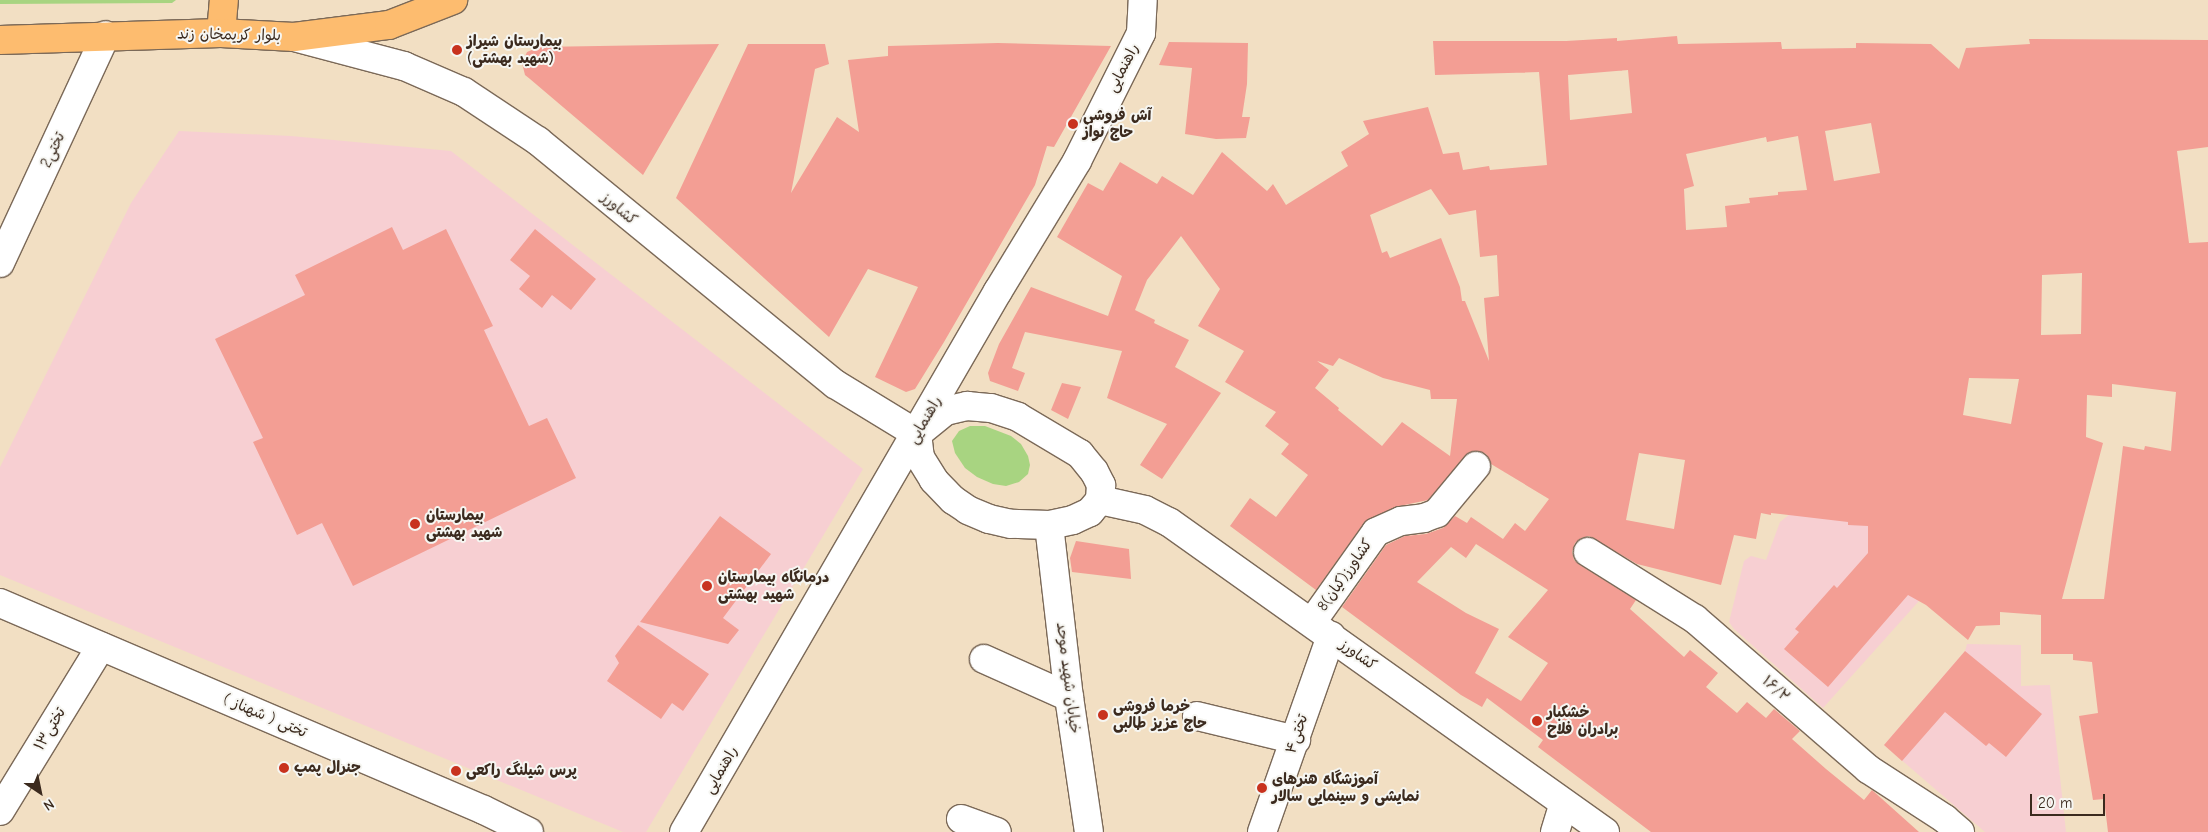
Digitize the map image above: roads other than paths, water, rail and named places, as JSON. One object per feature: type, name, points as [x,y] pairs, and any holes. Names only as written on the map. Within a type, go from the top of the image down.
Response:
[{"type":"main road","points":[[221,33],[224,0]]},
{"type":"main road","name":"بلوار کریمخان زند","points":[[0,40],[221,33],[294,37],[390,26],[453,0]]},
{"type":"street","name":"راهنمایی","points":[[684,832],[917,434],[998,291],[1077,160],[1141,33],[1143,0]]},
{"type":"street","name":"2تختی","points":[[0,264],[106,36]]},
{"type":"street","name":"کشاورز","points":[[294,37],[404,66],[464,92],[538,141],[835,384],[917,434]]},
{"type":"street","points":[[967,406],[991,408],[1018,417],[1080,454],[1094,471],[1101,486],[1100,500],[1090,512],[1073,520],[1049,525],[1011,524],[989,519],[968,510],[953,500],[934,480],[920,458],[917,434],[945,411],[967,406]]},
{"type":"street","name":"8کشاورز(کیان)","points":[[1321,629],[1376,532],[1401,520],[1424,518],[1437,512],[1476,466]]},
{"type":"street","name":"کشاورز","points":[[1100,500],[1145,510],[1170,522],[1605,832]]},
{"type":"street","name":"خیابان شهید موحد","points":[[1049,525],[1069,697],[1089,832]]},
{"type":"street","name":"۱۶/۲","points":[[1588,552],[1695,619],[1868,769],[1945,819],[1960,832]]},
{"type":"street","name":"تختی ( شهناز )","points":[[0,603],[484,810],[529,832]]},
{"type":"street","name":"تختی۴","points":[[1262,832],[1296,740],[1321,629]]},
{"type":"street","name":"تختی۱۳","points":[[0,811],[101,646]]},
{"type":"street","points":[[984,658],[1069,697]]},
{"type":"street","points":[[1198,716],[1296,740]]},
{"type":"street","points":[[1555,832],[1564,804]]},
{"type":"street","points":[[961,819],[997,832]]},
{"type":"place","name":"بیمارستان شیراز (شهید بهشتی)","points":[[457,50]]},
{"type":"place","name":"آش فروشی حاج نواز","points":[[1073,124]]},
{"type":"place","name":"بیمارستان شهید بهشتی","points":[[415,524]]},
{"type":"place","name":"درمانگاه بیمارستان شهید بهشتی","points":[[707,586]]},
{"type":"place","name":"خرما فروشی حاج عزیز طالبی","points":[[1103,715]]},
{"type":"place","name":"خشکبار برادران فلاح","points":[[1537,721]]},
{"type":"place","name":"جنرال پمپ","points":[[284,768]]},
{"type":"place","name":"پرس شیلنگ راکعی","points":[[456,771]]},
{"type":"place","name":"آموزشگاه هنرهای نمایشی و سینمایی سالار","points":[[1262,788]]}]
